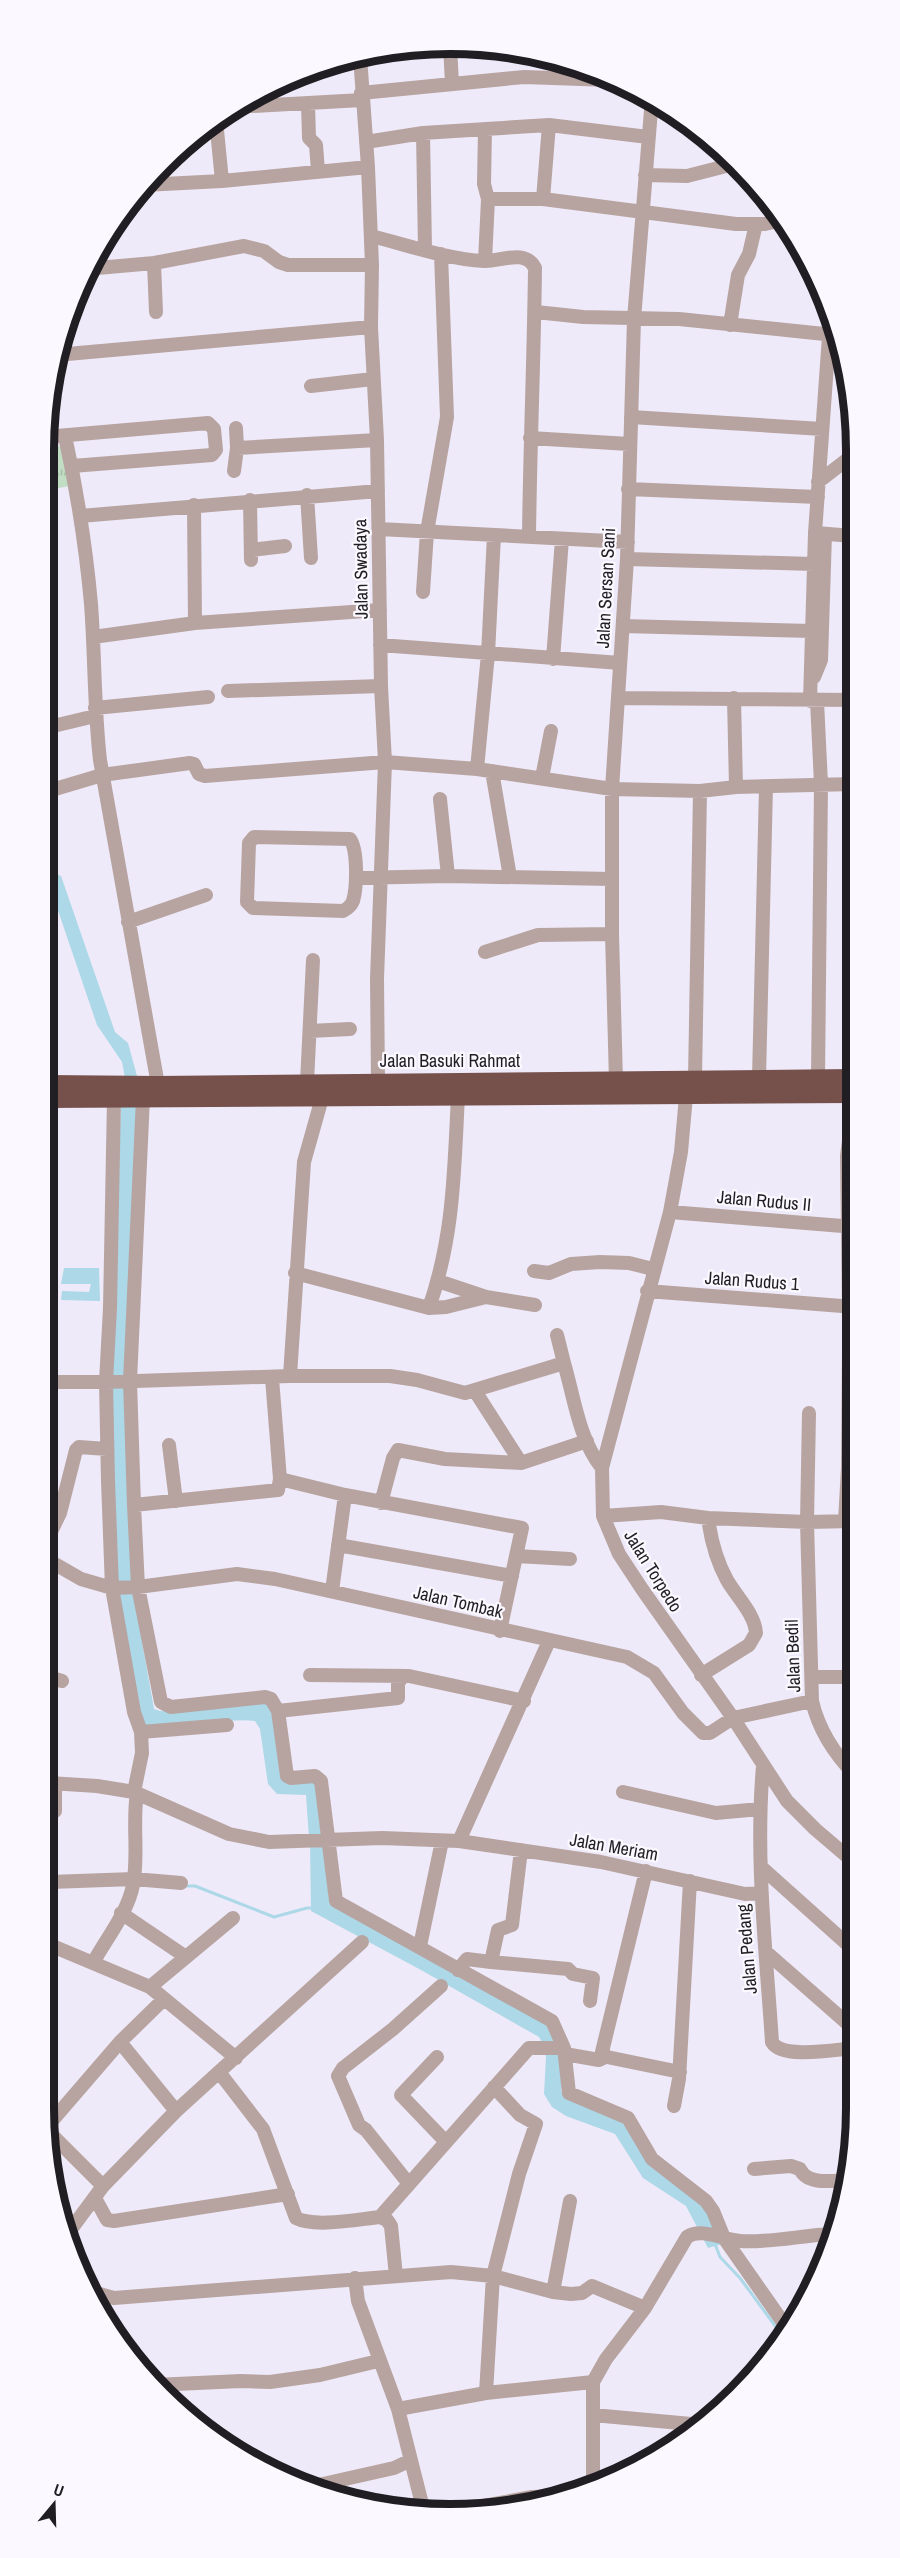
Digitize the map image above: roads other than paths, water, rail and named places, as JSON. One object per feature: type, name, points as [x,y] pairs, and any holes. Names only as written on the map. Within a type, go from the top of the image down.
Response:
[{"type":"highway","name":"Jalan Basuki Rahmat","points":[[54,1098],[307,1082],[846,1078]]},
{"type":"highway","name":"Jalan Basuki Rahmat","points":[[54,1085],[117,1094]]},
{"type":"highway","name":"Jalan Basuki Rahmat","points":[[146,1092],[322,1098],[846,1094]]},
{"type":"street","points":[[451,54],[453,84]]},
{"type":"street","name":"Jalan Swadaya","points":[[360,65],[361,97],[369,167],[371,327],[385,762],[377,979],[378,1082]]},
{"type":"street","points":[[254,106],[308,104],[453,84],[524,77],[589,79]]},
{"type":"street","points":[[308,104],[309,138],[316,145],[318,171]]},
{"type":"street","name":"Jalan Sersan Sani","points":[[616,1081],[612,934],[612,789],[628,542],[634,319],[651,109]]},
{"type":"street","points":[[366,142],[423,133],[549,125],[648,137]]},
{"type":"street","points":[[543,199],[549,125]]},
{"type":"street","points":[[485,129],[483,184],[488,199],[485,261]]},
{"type":"street","points":[[217,130],[222,181]]},
{"type":"street","points":[[423,133],[425,249]]},
{"type":"street","points":[[645,175],[687,176],[726,166]]},
{"type":"street","points":[[157,183],[222,181],[369,167]]},
{"type":"street","points":[[488,199],[543,199],[716,221],[756,224],[773,221]]},
{"type":"street","points":[[730,325],[738,274],[749,254],[756,224]]},
{"type":"street","points":[[371,236],[441,254],[485,261],[516,257],[533,263],[536,312],[530,438],[529,536]]},
{"type":"street","points":[[99,268],[154,263],[244,246],[259,249],[288,265],[372,265]]},
{"type":"street","points":[[423,592],[426,532],[447,417],[441,254]]},
{"type":"street","points":[[154,263],[156,312]]},
{"type":"street","points":[[536,312],[634,319],[679,319],[730,325],[827,331]]},
{"type":"street","points":[[66,354],[371,327]]},
{"type":"street","points":[[810,681],[818,671],[821,660],[818,482],[830,339]]},
{"type":"street","points":[[311,386],[373,379]]},
{"type":"street","points":[[630,417],[822,429]]},
{"type":"street","points":[[55,436],[208,423],[214,429],[216,450],[212,455],[72,466]]},
{"type":"street","points":[[234,471],[237,448],[236,428]]},
{"type":"street","points":[[65,436],[80,516],[93,638],[95,712],[102,775],[128,922],[146,1092],[129,1381],[137,1588],[159,1697],[164,1705],[171,1707],[266,1697],[273,1701],[278,1712],[287,1776],[291,1778],[313,1776],[320,1779],[336,1901],[552,2021],[563,2050],[567,2091],[571,2096],[628,2118],[652,2159],[706,2201],[713,2211],[722,2237],[783,2322]]},
{"type":"street","points":[[530,438],[629,444]]},
{"type":"street","points":[[237,448],[376,440]]},
{"type":"street","points":[[818,482],[846,460]]},
{"type":"street","points":[[628,489],[818,497]]},
{"type":"street","points":[[80,516],[307,495],[378,491]]},
{"type":"street","points":[[307,495],[311,558]]},
{"type":"street","points":[[250,500],[251,555],[285,546]]},
{"type":"street","points":[[194,505],[195,623]]},
{"type":"street","points":[[379,529],[628,542]]},
{"type":"street","points":[[820,533],[846,535]]},
{"type":"street","points":[[818,1078],[821,784],[810,681],[814,564],[820,533]]},
{"type":"street","points":[[477,769],[488,654],[494,535]]},
{"type":"street","points":[[553,659],[562,539]]},
{"type":"street","points":[[627,559],[814,564]]},
{"type":"street","points":[[93,638],[195,623],[380,610]]},
{"type":"street","points":[[622,626],[812,631]]},
{"type":"street","points":[[380,645],[620,663]]},
{"type":"street","points":[[228,691],[381,686]]},
{"type":"street","points":[[54,725],[95,712],[208,697]]},
{"type":"street","points":[[618,698],[846,700]]},
{"type":"street","points":[[734,698],[736,787]]},
{"type":"street","points":[[542,778],[551,731]]},
{"type":"street","points":[[54,788],[102,775],[190,763],[194,764],[199,774],[205,776],[385,762],[477,769],[612,789],[700,791],[736,787],[846,784]]},
{"type":"street","points":[[492,771],[510,876]]},
{"type":"street","points":[[759,1078],[766,787]]},
{"type":"street","points":[[695,1079],[700,791]]},
{"type":"street","points":[[440,799],[448,876]]},
{"type":"street","points":[[254,837],[346,837],[354,846],[356,878],[353,901],[343,912],[257,910],[247,902],[250,840],[254,837]]},
{"type":"street","points":[[356,878],[510,876],[612,879]]},
{"type":"street","points":[[128,922],[206,895]]},
{"type":"street","points":[[485,952],[538,935],[612,934]]},
{"type":"street","points":[[307,1082],[313,960]]},
{"type":"street","points":[[310,1031],[350,1029]]},
{"type":"street","points":[[93,1963],[121,1913],[133,1884],[135,1792],[142,1753],[141,1732],[134,1712],[115,1588],[107,1449],[107,1382],[117,1094]]},
{"type":"street","points":[[429,1308],[438,1281],[452,1218],[458,1096]]},
{"type":"street","name":"Jalan Torpedo","points":[[686,1096],[681,1152],[670,1212],[647,1291],[602,1468],[603,1516],[619,1554],[733,1718],[786,1801],[815,1829],[846,1854]]},
{"type":"street","points":[[290,1376],[295,1273],[305,1154],[322,1098]]},
{"type":"street","name":"Jalan Rudus II","points":[[670,1212],[846,1226]]},
{"type":"street","points":[[534,1271],[549,1273],[572,1264],[600,1262],[629,1263],[653,1269]]},
{"type":"street","points":[[295,1273],[429,1308],[446,1307],[486,1297]]},
{"type":"street","points":[[438,1281],[486,1297],[535,1305]]},
{"type":"street","name":"Jalan Rudus 1","points":[[647,1291],[846,1307]]},
{"type":"street","points":[[557,1335],[587,1441],[602,1468]]},
{"type":"street","points":[[54,1382],[290,1376],[397,1377],[417,1380],[457,1392],[475,1391],[564,1363]]},
{"type":"street","points":[[134,1505],[278,1490],[280,1479],[272,1378]]},
{"type":"street","points":[[475,1391],[521,1463]]},
{"type":"street","name":"Jalan Bedil","points":[[809,1413],[807,1522],[812,1701],[819,1727],[826,1740],[846,1764]]},
{"type":"street","points":[[381,1503],[393,1458],[398,1450],[445,1459],[521,1463],[587,1441]]},
{"type":"street","points":[[168,1445],[176,1501]]},
{"type":"street","points":[[54,1510],[76,1450],[79,1447],[107,1449]]},
{"type":"street","points":[[280,1479],[381,1503],[522,1528],[500,1631]]},
{"type":"street","points":[[332,1591],[345,1495]]},
{"type":"street","points":[[603,1516],[661,1512],[708,1518],[846,1521]]},
{"type":"street","points":[[701,1675],[749,1645],[756,1633],[753,1620],[716,1558],[708,1518]]},
{"type":"street","points":[[338,1545],[512,1576]]},
{"type":"street","points":[[516,1556],[570,1559]]},
{"type":"street","name":"Jalan Tombak","points":[[54,1563],[81,1579],[115,1588],[137,1588],[237,1574],[275,1578],[500,1631],[627,1657],[646,1666],[661,1680],[683,1713],[703,1733],[710,1733],[733,1718]]},
{"type":"street","points":[[459,1841],[524,1701],[549,1641]]},
{"type":"street","points":[[310,1675],[403,1676],[524,1701]]},
{"type":"street","points":[[278,1712],[398,1698],[398,1683],[403,1676]]},
{"type":"street","points":[[812,1677],[846,1677]]},
{"type":"street","points":[[733,1718],[812,1701]]},
{"type":"street","points":[[141,1732],[227,1725]]},
{"type":"street","name":"Jalan Pedang","points":[[763,1766],[760,1809],[761,1893],[774,2045],[793,2052],[846,2049]]},
{"type":"street","name":"Jalan Meriam","points":[[54,1784],[97,1786],[135,1792],[229,1834],[269,1842],[328,1838],[459,1841],[601,1862],[745,1894],[761,1893]]},
{"type":"street","points":[[623,1792],[716,1813],[760,1809]]},
{"type":"street","points":[[54,1802],[55,1811]]},
{"type":"street","points":[[420,1946],[442,1841]]},
{"type":"street","points":[[491,1962],[498,1930],[511,1927],[513,1924],[521,1850]]},
{"type":"street","points":[[761,1867],[846,1943]]},
{"type":"street","points":[[605,2057],[602,2052],[646,1871]]},
{"type":"street","points":[[674,2106],[680,2072],[690,1881]]},
{"type":"street","points":[[54,1882],[181,1883]]},
{"type":"street","points":[[121,1913],[186,1957]]},
{"type":"street","points":[[150,1987],[233,1918]]},
{"type":"street","points":[[73,2227],[103,2186],[176,2111],[362,1942]]},
{"type":"street","points":[[54,1947],[150,1987],[236,2058]]},
{"type":"street","points":[[766,1952],[846,2022]]},
{"type":"street","points":[[458,1970],[467,1959],[568,1969],[573,1974],[593,1978],[590,2001]]},
{"type":"street","points":[[409,2184],[366,2130],[359,2125],[338,2076],[343,2068],[393,2029],[441,1986]]},
{"type":"street","points":[[54,2118],[120,2042],[164,1999]]},
{"type":"street","points":[[120,2042],[176,2111]]},
{"type":"street","points":[[380,2217],[529,2048],[563,2050],[599,2060],[605,2057],[680,2072]]},
{"type":"street","points":[[437,2057],[400,2095],[446,2142]]},
{"type":"street","points":[[219,2073],[262,2129],[295,2215],[302,2220],[343,2221],[380,2217],[387,2220],[392,2226],[396,2276]]},
{"type":"street","points":[[486,2393],[493,2276],[519,2174],[537,2124],[520,2115],[494,2087]]},
{"type":"street","points":[[55,2138],[103,2186]]},
{"type":"street","points":[[754,2169],[791,2166],[800,2169],[803,2176],[810,2180],[839,2180]]},
{"type":"street","points":[[95,2198],[107,2220],[114,2221],[288,2194]]},
{"type":"street","points":[[553,2292],[570,2201]]},
{"type":"street","points":[[593,2477],[593,2382],[606,2359],[645,2308],[685,2240],[692,2234],[740,2241],[825,2235]]},
{"type":"street","points":[[101,2294],[114,2298],[451,2272],[493,2276],[553,2292],[577,2294],[592,2286],[645,2308]]},
{"type":"street","points":[[355,2278],[358,2301],[378,2361],[398,2409],[409,2461],[421,2503]]},
{"type":"street","points":[[167,2384],[270,2382],[320,2375],[378,2361]]},
{"type":"street","points":[[398,2409],[486,2393],[593,2382]]},
{"type":"street","points":[[593,2415],[689,2424]]},
{"type":"street","points":[[327,2484],[394,2468],[409,2461]]},
{"type":"water","points":[[54,873],[61,876],[115,1032],[128,1043],[137,1076],[125,1078],[122,1062],[97,1025],[54,899]]},
{"type":"water","points":[[121,1104],[137,1104],[126,1378],[110,1379]]},
{"type":"water","points":[[64,1268],[99,1268],[100,1301],[61,1300],[62,1291],[89,1292],[91,1284],[61,1284]]},
{"type":"water","points":[[125,1384],[132,1583],[115,1582],[110,1385]]},
{"type":"water","points":[[116,1590],[133,1590],[154,1709],[160,1711],[263,1702],[270,1704],[284,1775],[316,1780],[326,1837],[309,1838],[306,1795],[277,1794],[268,1784],[260,1729],[255,1721],[226,1721],[169,1729],[140,1723]]},
{"type":"water","points":[[326,1840],[329,1902],[550,2022],[562,2063],[561,2091],[573,2099],[631,2125],[639,2146],[703,2201],[722,2244],[708,2248],[686,2206],[643,2178],[615,2134],[566,2116],[552,2107],[544,2094],[546,2057],[539,2037],[311,1911],[310,1841]]},
{"type":"waterway","points":[[184,1886],[195,1886],[274,1917],[314,1908]]},
{"type":"waterway","points":[[715,2244],[720,2257],[740,2278],[778,2330]]}]
